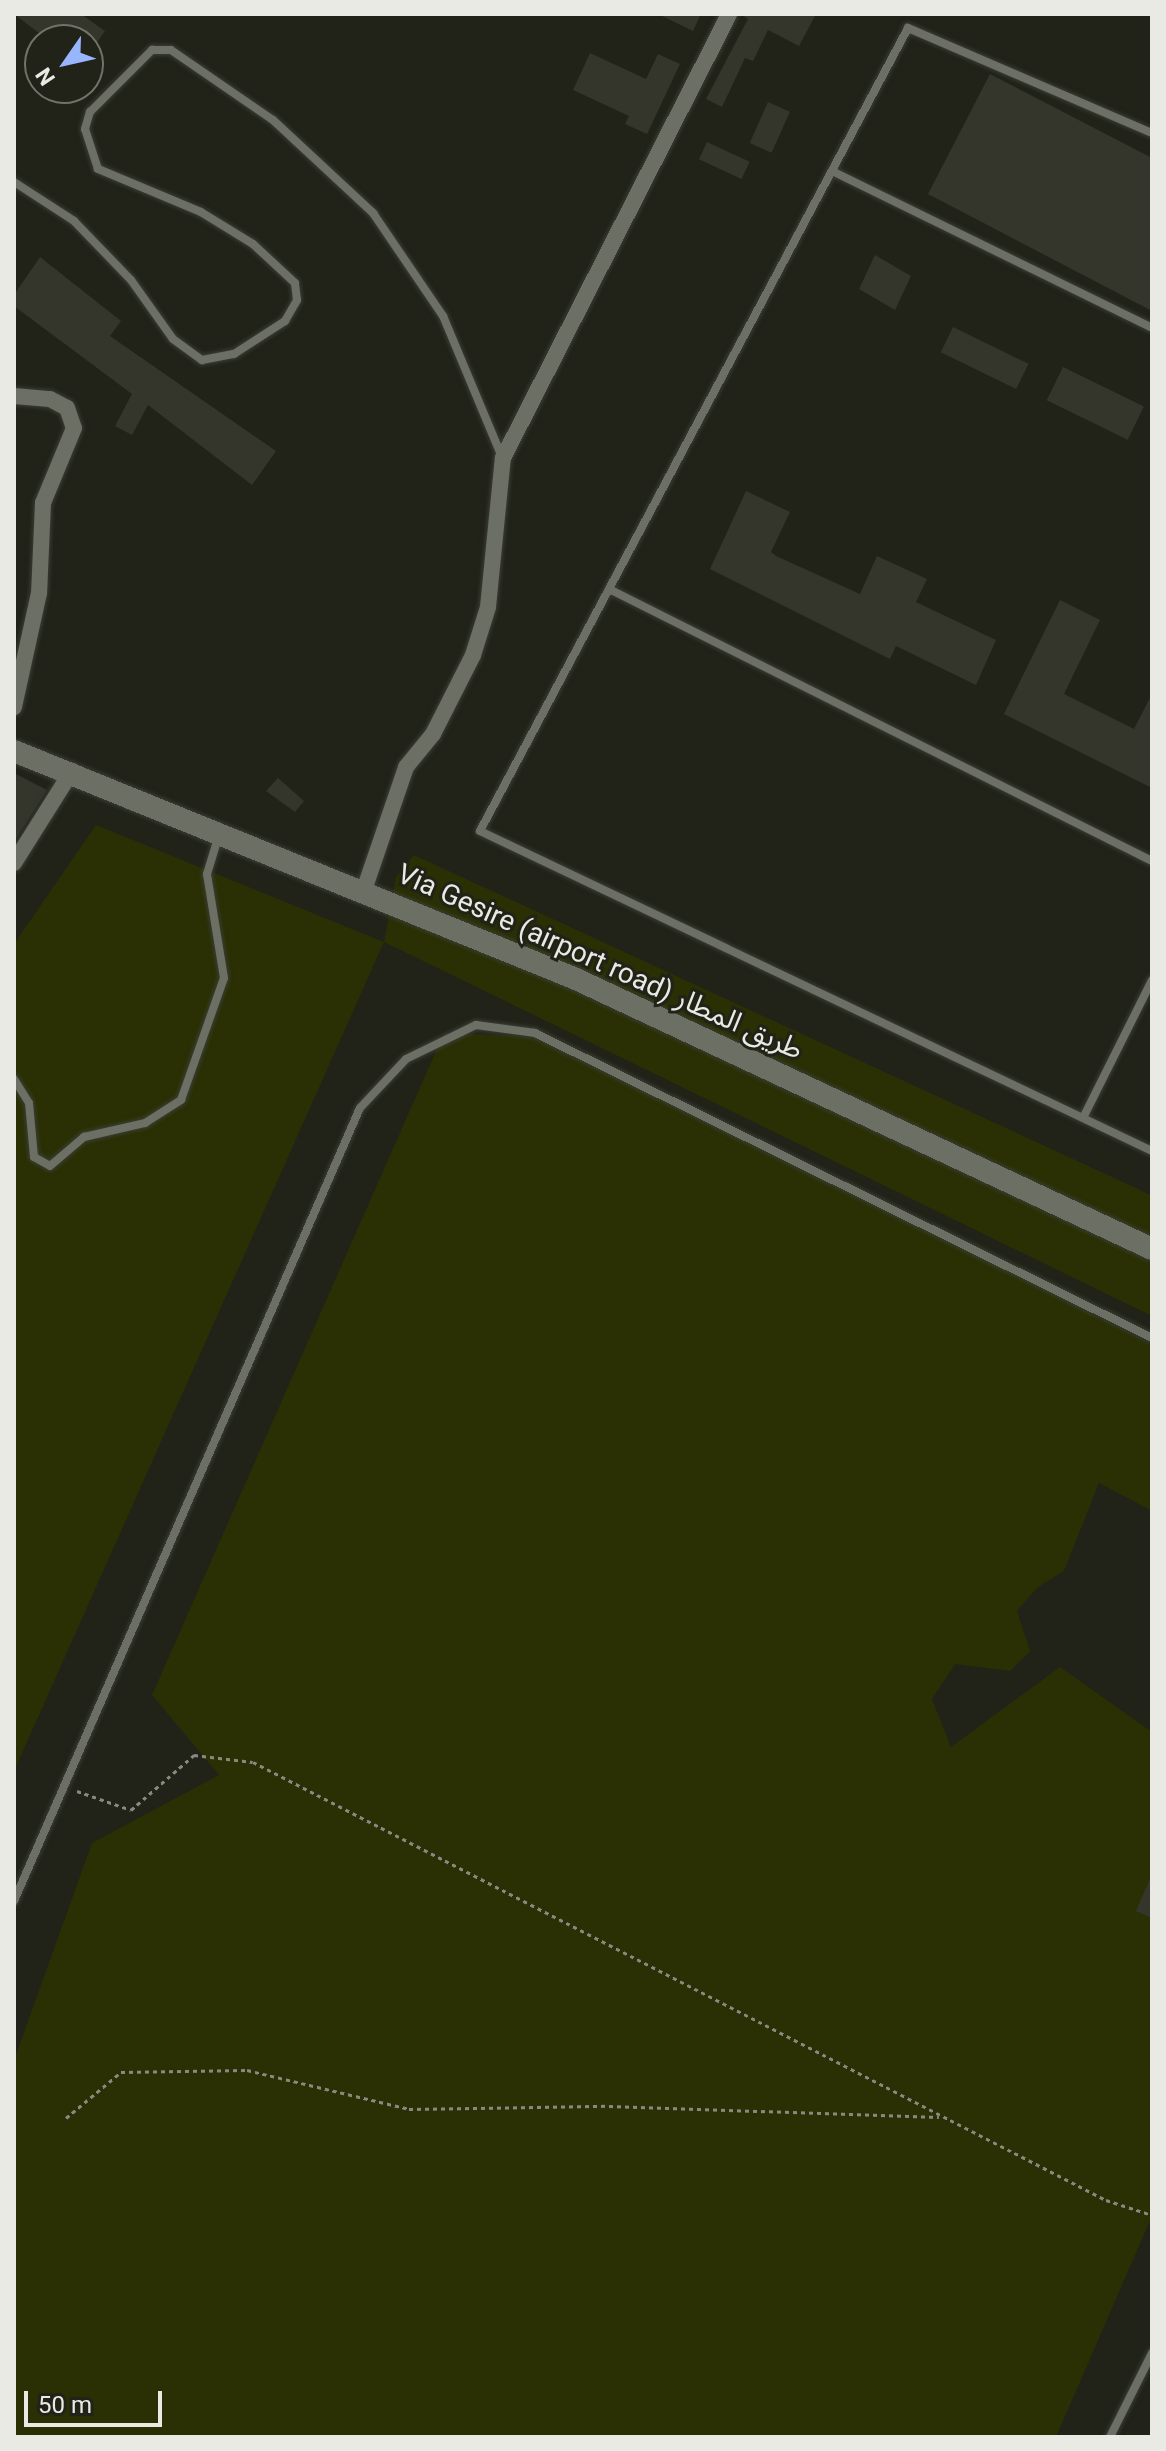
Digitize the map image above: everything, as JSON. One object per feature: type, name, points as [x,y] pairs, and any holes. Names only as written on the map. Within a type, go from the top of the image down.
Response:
[{"type":"main road","name":"Via Gesire (airport road) طريق المطار","points":[[14,751],[72,771],[576,979],[1152,1249]]},
{"type":"street","points":[[364,890],[406,767],[433,734],[473,655],[488,607],[503,458],[729,14]]},
{"type":"street","points":[[14,396],[50,399],[67,408],[74,428],[43,503],[39,593],[14,707]]},
{"type":"street","points":[[14,863],[72,771]]},
{"type":"lane","points":[[1152,133],[908,28],[480,831],[1152,1151]]},
{"type":"lane","points":[[14,182],[74,221],[131,280],[173,339],[202,360],[234,354],[285,321],[297,300],[295,283],[253,244],[201,212],[98,169],[85,129],[90,112],[152,50],[171,50],[273,120],[373,213],[443,316],[503,458]]},
{"type":"lane","points":[[832,171],[1152,328]]},
{"type":"lane","points":[[609,589],[1152,861]]},
{"type":"lane","points":[[14,1079],[29,1103],[34,1157],[50,1166],[84,1137],[145,1123],[181,1100],[224,978],[207,874],[219,833]]},
{"type":"lane","points":[[1084,1116],[1152,980]]},
{"type":"lane","points":[[14,1901],[360,1108],[406,1059],[476,1025],[535,1033],[1152,1338]]},
{"type":"lane","points":[[1110,2437],[1152,2353]]},
{"type":"path","points":[[66,1787],[131,1810],[194,1755],[253,1762],[1106,2200],[1152,2215]]},
{"type":"path","points":[[66,2118],[121,2072],[247,2070],[409,2109],[609,2106],[943,2116]]},
{"type":"green space","points":[[96,825],[384,942],[14,1771],[14,944]]},
{"type":"green space","points":[[414,855],[1136,1188],[1152,1196],[1152,1316],[384,942],[396,877]]},
{"type":"green space","points":[[444,1033],[548,1037],[1152,1344],[1152,1511],[1099,1483],[1064,1571],[1038,1587],[1017,1611],[1030,1651],[1010,1671],[955,1664],[932,1699],[951,1747],[1060,1667],[1152,1732],[1152,2216],[1056,2437],[14,2437],[14,2060],[92,1843],[219,1775],[152,1695]]},
{"type":"building","points":[[14,14],[81,14],[95,24],[27,24]]},
{"type":"building","points":[[658,14],[701,14],[693,31]]},
{"type":"building","points":[[740,14],[816,14],[799,46],[768,30],[753,61],[745,58],[722,107],[706,99],[748,19]]},
{"type":"building","points":[[590,53],[646,79],[658,54],[680,64],[647,134],[625,124],[629,116],[573,90]]},
{"type":"building","points":[[990,74],[1152,158],[1152,311],[928,194]]},
{"type":"building","points":[[768,102],[790,112],[772,153],[750,143]]},
{"type":"building","points":[[707,142],[750,162],[742,179],[699,159]]},
{"type":"building","points":[[875,255],[911,276],[895,310],[859,289]]},
{"type":"building","points":[[40,257],[121,321],[110,336],[276,451],[252,485],[148,405],[132,435],[115,426],[132,394],[14,306],[14,295]]},
{"type":"building","points":[[953,327],[1028,364],[1016,389],[941,352]]},
{"type":"building","points":[[1063,367],[1144,406],[1128,440],[1047,400]]},
{"type":"building","points":[[746,491],[790,512],[771,552],[776,556],[860,594],[877,556],[927,579],[916,602],[996,640],[976,685],[896,646],[890,659],[710,569]]},
{"type":"building","points":[[1060,600],[1100,620],[1064,694],[1134,729],[1152,694],[1152,788],[1004,714]]},
{"type":"building","points":[[14,773],[47,790],[14,842]]},
{"type":"building","points":[[278,778],[304,801],[295,812],[266,791]]},
{"type":"building","points":[[1152,1874],[1152,1918],[1136,1911]]}]
